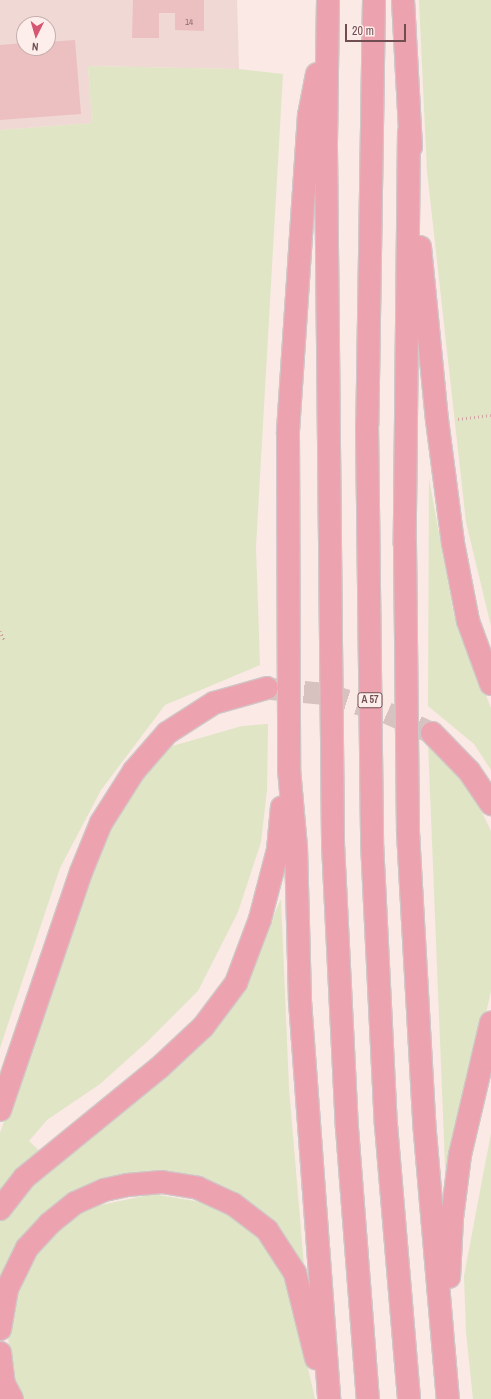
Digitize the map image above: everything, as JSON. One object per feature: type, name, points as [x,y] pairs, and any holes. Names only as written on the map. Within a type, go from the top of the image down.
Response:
[{"type":"highway","name":"A 57","points":[[374,0],[367,424],[372,842],[386,1125],[409,1399]]},
{"type":"highway","points":[[403,0],[409,132],[437,420],[453,543],[468,621],[491,684]]},
{"type":"highway","points":[[328,10],[309,115],[288,433],[290,769],[296,847],[300,1001],[329,1399]]},
{"type":"highway","points":[[328,10],[326,148],[333,844],[347,1128],[368,1399]]},
{"type":"highway","points":[[409,132],[405,536],[408,832],[424,1121],[448,1397]]},
{"type":"highway","points":[[0,1110],[81,872],[101,823],[134,771],[167,733],[214,703],[267,688]]},
{"type":"highway","points":[[432,733],[470,771],[491,804]]},
{"type":"highway","points":[[0,1209],[24,1178],[159,1068],[203,1027],[236,983],[260,920],[278,850],[282,806],[290,769]]},
{"type":"highway","points":[[448,1397],[451,1353],[448,1289],[452,1218],[460,1155],[491,1022]]},
{"type":"highway","points":[[0,1329],[7,1289],[26,1248],[49,1224],[75,1203],[104,1190],[127,1185],[162,1182],[198,1188],[233,1204],[267,1230],[295,1273],[326,1399]]},
{"type":"highway","points":[[0,1353],[4,1384],[12,1399]]},
{"type":"path","points":[[464,418],[491,415]]},
{"type":"path","points":[[0,631],[5,641]]},
{"type":"shaded area","points":[[0,0],[237,0],[239,69],[88,66],[92,123],[0,130]]},
{"type":"green space","points":[[419,0],[491,0],[491,626],[466,522],[427,171]]},
{"type":"green space","points":[[88,66],[239,69],[283,74],[256,547],[260,665],[165,705],[101,790],[60,868],[0,1048],[0,130],[92,123]]},
{"type":"green space","points":[[429,479],[454,615],[491,708],[491,770],[474,744],[428,706]]},
{"type":"green space","points":[[268,724],[267,790],[261,842],[238,912],[198,991],[148,1041],[100,1084],[47,1120],[29,1141],[50,1161],[248,974],[281,899],[289,1088],[304,1266],[299,1266],[219,1188],[98,1185],[0,1289],[0,1133],[106,831],[162,749],[242,726]]},
{"type":"green space","points":[[428,742],[470,788],[491,831],[491,991],[446,1189]]},
{"type":"green space","points":[[491,1133],[491,1399],[473,1399],[466,1332],[464,1276]]},
{"type":"green space","points":[[153,1194],[207,1203],[233,1218],[263,1243],[289,1285],[315,1399],[22,1399],[10,1368],[8,1331],[21,1283],[32,1256],[52,1234],[87,1208]]},
{"type":"building","points":[[133,0],[204,0],[204,31],[175,30],[175,13],[159,13],[159,38],[132,38]]},
{"type":"building","points":[[75,40],[81,114],[0,120],[0,45],[16,44],[16,56],[56,56],[56,41]]},
{"type":"tunnel","points":[[271,689],[326,694],[387,713],[432,733]]}]
